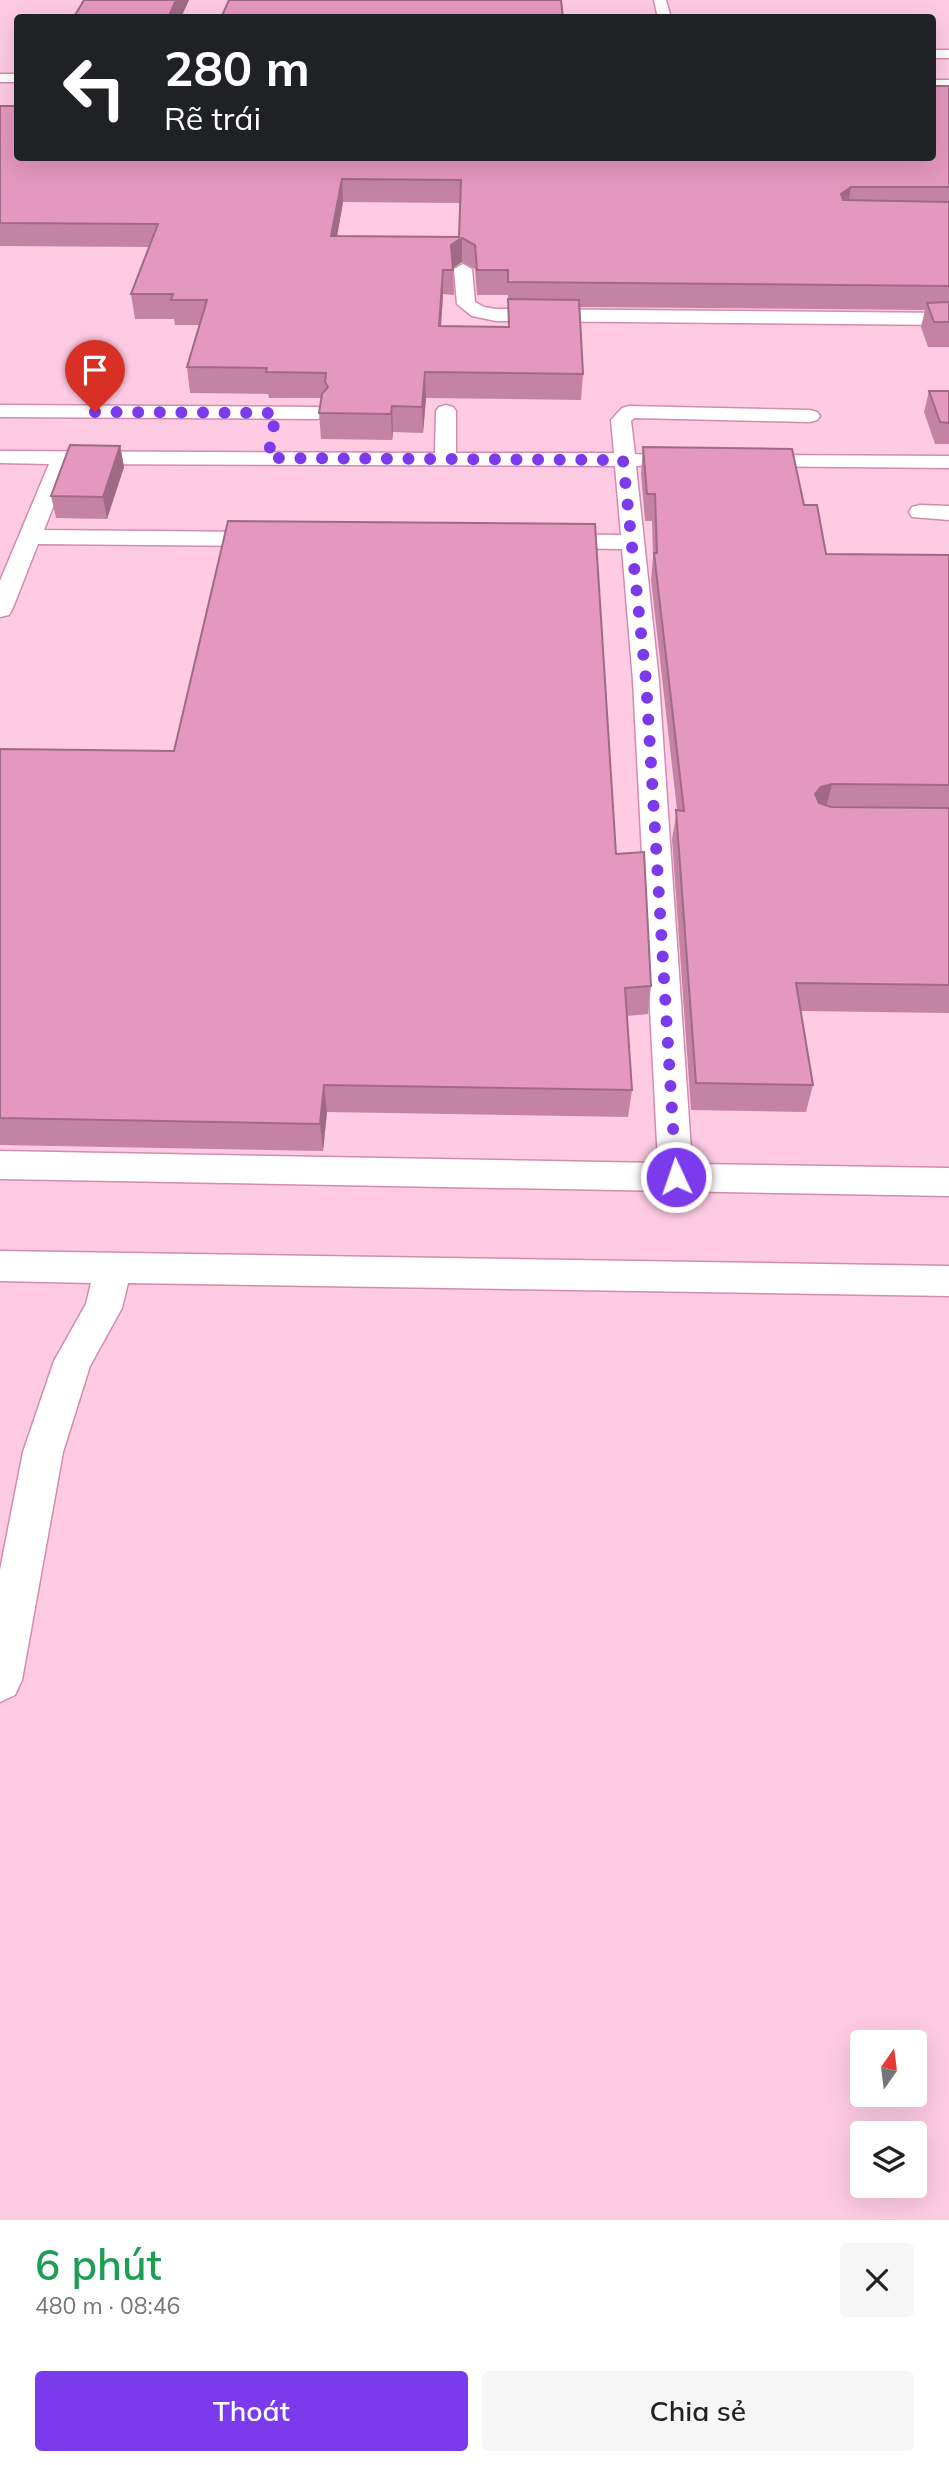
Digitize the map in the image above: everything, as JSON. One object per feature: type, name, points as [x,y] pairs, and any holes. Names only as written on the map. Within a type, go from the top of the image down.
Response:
[{"type":"street","points":[[463,269],[466,304],[479,312],[496,315],[949,319]]},
{"type":"street","points":[[0,411],[317,413]]},
{"type":"street","points":[[445,459],[446,411]]},
{"type":"street","points":[[676,1177],[646,681],[621,420],[629,412],[810,416]]},
{"type":"street","points":[[268,458],[276,413]]},
{"type":"street","points":[[0,457],[664,460]]},
{"type":"street","points":[[0,610],[62,457]]},
{"type":"street","points":[[732,461],[949,462]]},
{"type":"street","points":[[919,512],[949,513]]},
{"type":"street","points":[[29,537],[291,539]]},
{"type":"street","points":[[524,541],[632,542]]},
{"type":"street","points":[[0,1165],[949,1182]]},
{"type":"street","points":[[0,1266],[949,1281]]},
{"type":"street","points":[[0,1681],[43,1452],[73,1362],[104,1308],[113,1268]]},
{"type":"shaded area","points":[[0,0],[949,0],[949,2220],[0,2220]]},
{"type":"building","points":[[84,0],[176,0],[170,14],[76,14]]},
{"type":"building","points":[[229,0],[561,0],[563,14],[223,14]]},
{"type":"building","points":[[936,86],[949,86],[949,187],[851,187],[841,194],[843,200],[949,202],[949,286],[508,282],[508,270],[477,270],[475,245],[462,238],[451,245],[453,270],[443,270],[439,326],[509,327],[508,299],[579,300],[583,374],[425,372],[422,407],[392,406],[391,414],[319,413],[322,394],[328,387],[325,382],[326,373],[266,372],[267,368],[187,367],[207,300],[171,300],[173,294],[131,294],[158,224],[0,223],[0,106],[14,106],[14,161],[936,161]],"holes":[[[342,179],[461,180],[459,237],[331,236]]]},
{"type":"building","points":[[949,302],[949,322],[934,322],[927,303]]},
{"type":"building","points":[[929,391],[949,391],[949,423],[940,422]]},
{"type":"building","points":[[70,445],[120,446],[103,497],[51,496]]},
{"type":"building","points":[[643,447],[792,449],[804,505],[817,505],[826,554],[949,555],[949,785],[832,784],[821,787],[815,794],[819,803],[831,807],[949,808],[949,985],[796,983],[813,1085],[696,1083],[676,810],[684,811],[654,553],[657,553],[655,494],[647,494]]},
{"type":"building","points":[[228,521],[595,524],[616,854],[644,852],[651,986],[625,988],[632,1090],[324,1085],[320,1124],[0,1118],[0,749],[174,751]]},
{"type":"route","points":[[95,412],[276,413],[268,458],[623,460],[646,681],[676,1177]]}]
